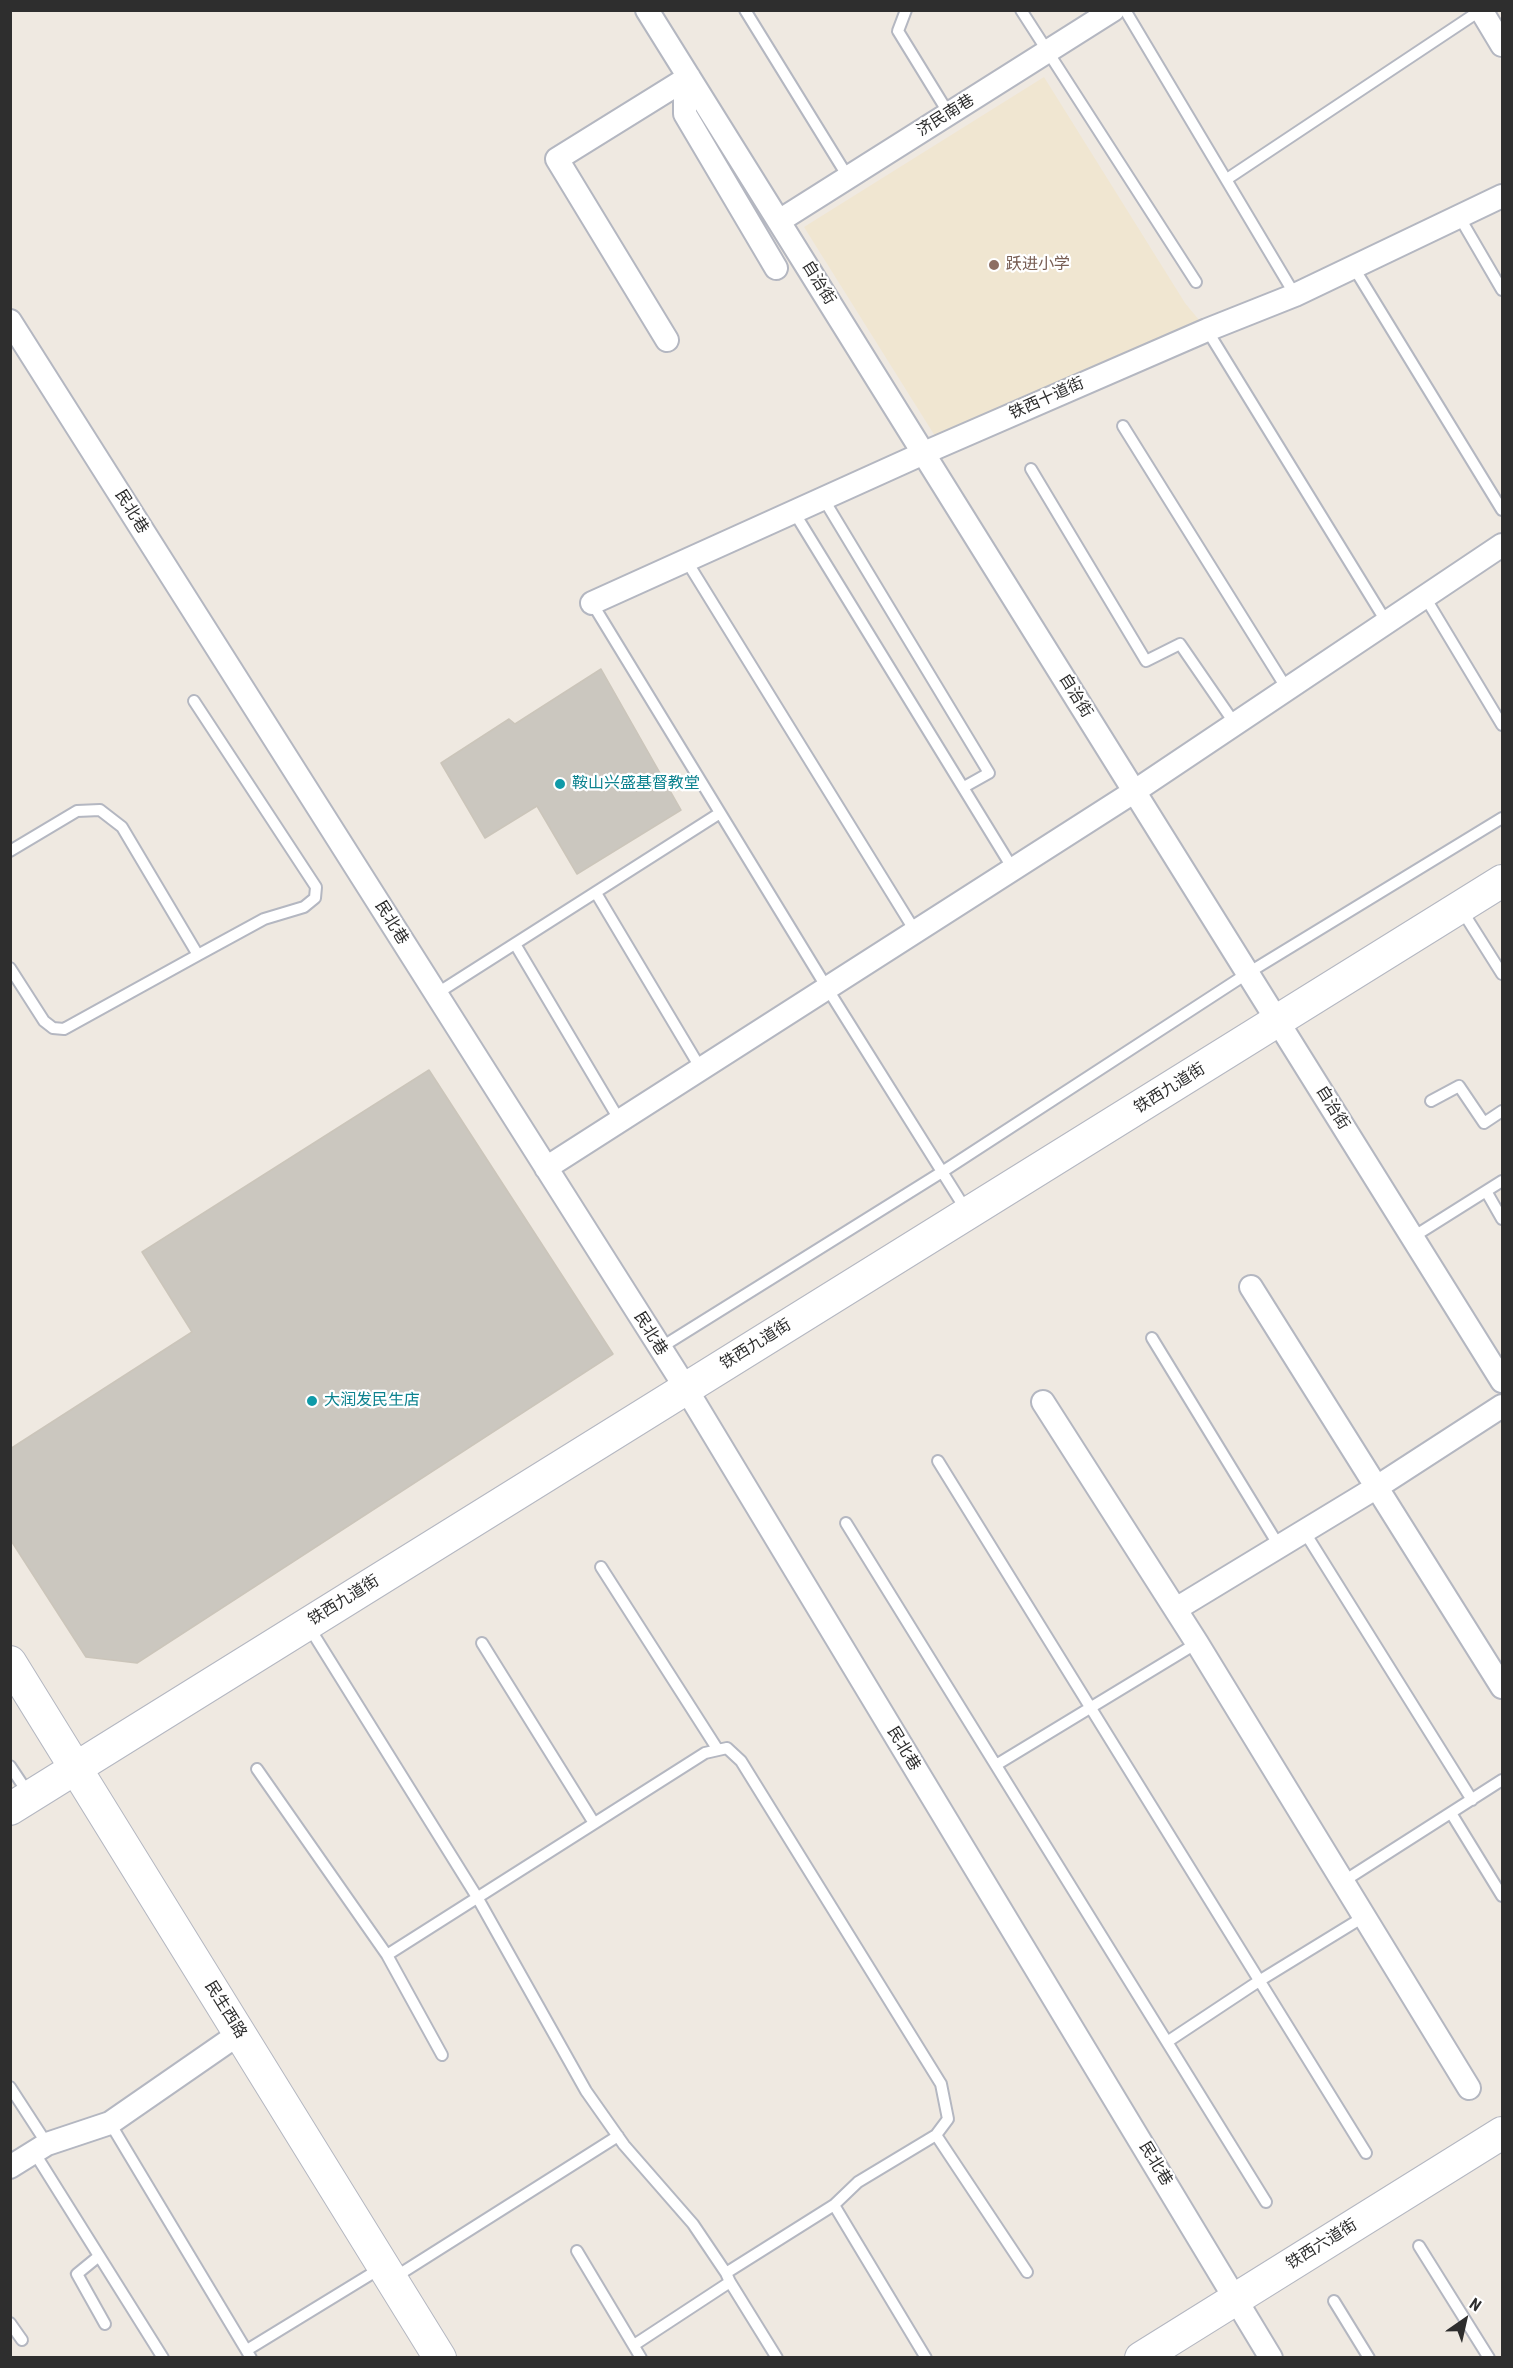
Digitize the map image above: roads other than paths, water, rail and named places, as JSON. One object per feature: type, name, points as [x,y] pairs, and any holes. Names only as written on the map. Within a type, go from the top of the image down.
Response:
[{"type":"main road","name":"铁西九道街","points":[[21,1803],[1503,881]]},
{"type":"main road","name":"民生西路","points":[[10,1662],[440,2358]]},
{"type":"main road","name":"铁西六道街","points":[[1141,2358],[1503,2133]]},
{"type":"street","name":"自治街","points":[[647,10],[687,78],[924,453],[1503,1381]]},
{"type":"street","name":"济民南巷","points":[[778,221],[1113,10]]},
{"type":"street","points":[[1481,10],[1503,45]]},
{"type":"street","points":[[687,78],[685,114],[776,268]]},
{"type":"street","points":[[667,340],[557,159],[687,78]]},
{"type":"street","name":"铁西十道街","points":[[592,603],[924,453],[1207,330],[1295,295],[1503,196]]},
{"type":"street","name":"民北巷","points":[[10,321],[686,1389],[1271,2358]]},
{"type":"street","points":[[546,1168],[1135,791],[1503,545]]},
{"type":"street","points":[[1251,1287],[1503,1688]]},
{"type":"street","points":[[1043,1402],[1176,1609],[1469,2088]]},
{"type":"street","points":[[1176,1609],[1377,1487],[1503,1406]]},
{"type":"street","points":[[10,2167],[40,2148],[110,2123],[240,2033]]},
{"type":"lane","points":[[745,10],[848,177]]},
{"type":"lane","points":[[906,10],[898,31],[949,114]]},
{"type":"lane","points":[[1021,10],[1196,282]]},
{"type":"lane","points":[[1125,10],[1295,295]]},
{"type":"lane","points":[[1227,179],[1481,10]]},
{"type":"lane","points":[[1460,218],[1503,290]]},
{"type":"lane","points":[[1354,268],[1503,510]]},
{"type":"lane","points":[[1207,330],[1387,623]]},
{"type":"lane","points":[[1123,426],[1287,689]]},
{"type":"lane","points":[[1031,469],[1146,661],[1180,644],[1235,724]]},
{"type":"lane","points":[[824,498],[989,773],[963,788]]},
{"type":"lane","points":[[794,512],[1013,869]]},
{"type":"lane","points":[[686,560],[915,932]]},
{"type":"lane","points":[[1425,597],[1503,725]]},
{"type":"lane","points":[[592,603],[968,1214]]},
{"type":"lane","points":[[10,968],[44,1021],[53,1028],[64,1029],[264,919],[304,907],[315,898],[316,887],[194,701]]},
{"type":"lane","points":[[10,851],[77,811],[100,810],[122,827],[198,955]]},
{"type":"lane","points":[[436,994],[720,813]]},
{"type":"lane","points":[[660,1348],[942,1172],[1248,973],[1503,818]]},
{"type":"lane","points":[[596,893],[701,1069]]},
{"type":"lane","points":[[1460,908],[1503,974]]},
{"type":"lane","points":[[515,944],[620,1121]]},
{"type":"lane","points":[[1431,1101],[1459,1086],[1484,1123],[1503,1111]]},
{"type":"lane","points":[[1413,1237],[1503,1181]]},
{"type":"lane","points":[[1486,1191],[1503,1219]]},
{"type":"lane","points":[[1152,1338],[1279,1546]]},
{"type":"lane","points":[[938,1461],[1366,2153]]},
{"type":"lane","points":[[846,1523],[1266,2202]]},
{"type":"lane","points":[[1304,1531],[1472,1800]]},
{"type":"lane","points":[[601,1567],[718,1750]]},
{"type":"lane","points":[[307,1624],[477,1897],[586,2091],[618,2136],[693,2224],[777,2358]]},
{"type":"lane","points":[[482,1642],[594,1823]]},
{"type":"lane","points":[[996,1765],[1197,1644]]},
{"type":"lane","points":[[387,1955],[705,1752],[727,1748],[741,1761],[941,2084],[948,2119],[936,2135],[858,2182],[834,2205],[634,2345]]},
{"type":"lane","points":[[10,1766],[21,1803]]},
{"type":"lane","points":[[257,1769],[387,1955],[442,2055]]},
{"type":"lane","points":[[1344,1881],[1503,1780]]},
{"type":"lane","points":[[1451,1813],[1503,1896]]},
{"type":"lane","points":[[1167,2042],[1259,1981],[1365,1916]]},
{"type":"lane","points":[[10,2087],[40,2148],[99,2256],[163,2358]]},
{"type":"lane","points":[[110,2123],[249,2354],[618,2136]]},
{"type":"lane","points":[[936,2135],[1027,2272]]},
{"type":"lane","points":[[834,2205],[926,2358]]},
{"type":"lane","points":[[1419,2246],[1489,2358]]},
{"type":"lane","points":[[577,2251],[641,2358]]},
{"type":"lane","points":[[99,2256],[77,2274],[105,2324]]},
{"type":"lane","points":[[1334,2301],[1369,2358]]},
{"type":"lane","points":[[10,2323],[22,2340]]},
{"type":"place","name":"跃进小学","points":[[994,265]]},
{"type":"place","name":"鞍山兴盛基督教堂","points":[[560,784]]},
{"type":"place","name":"大润发民生店","points":[[312,1401]]}]
